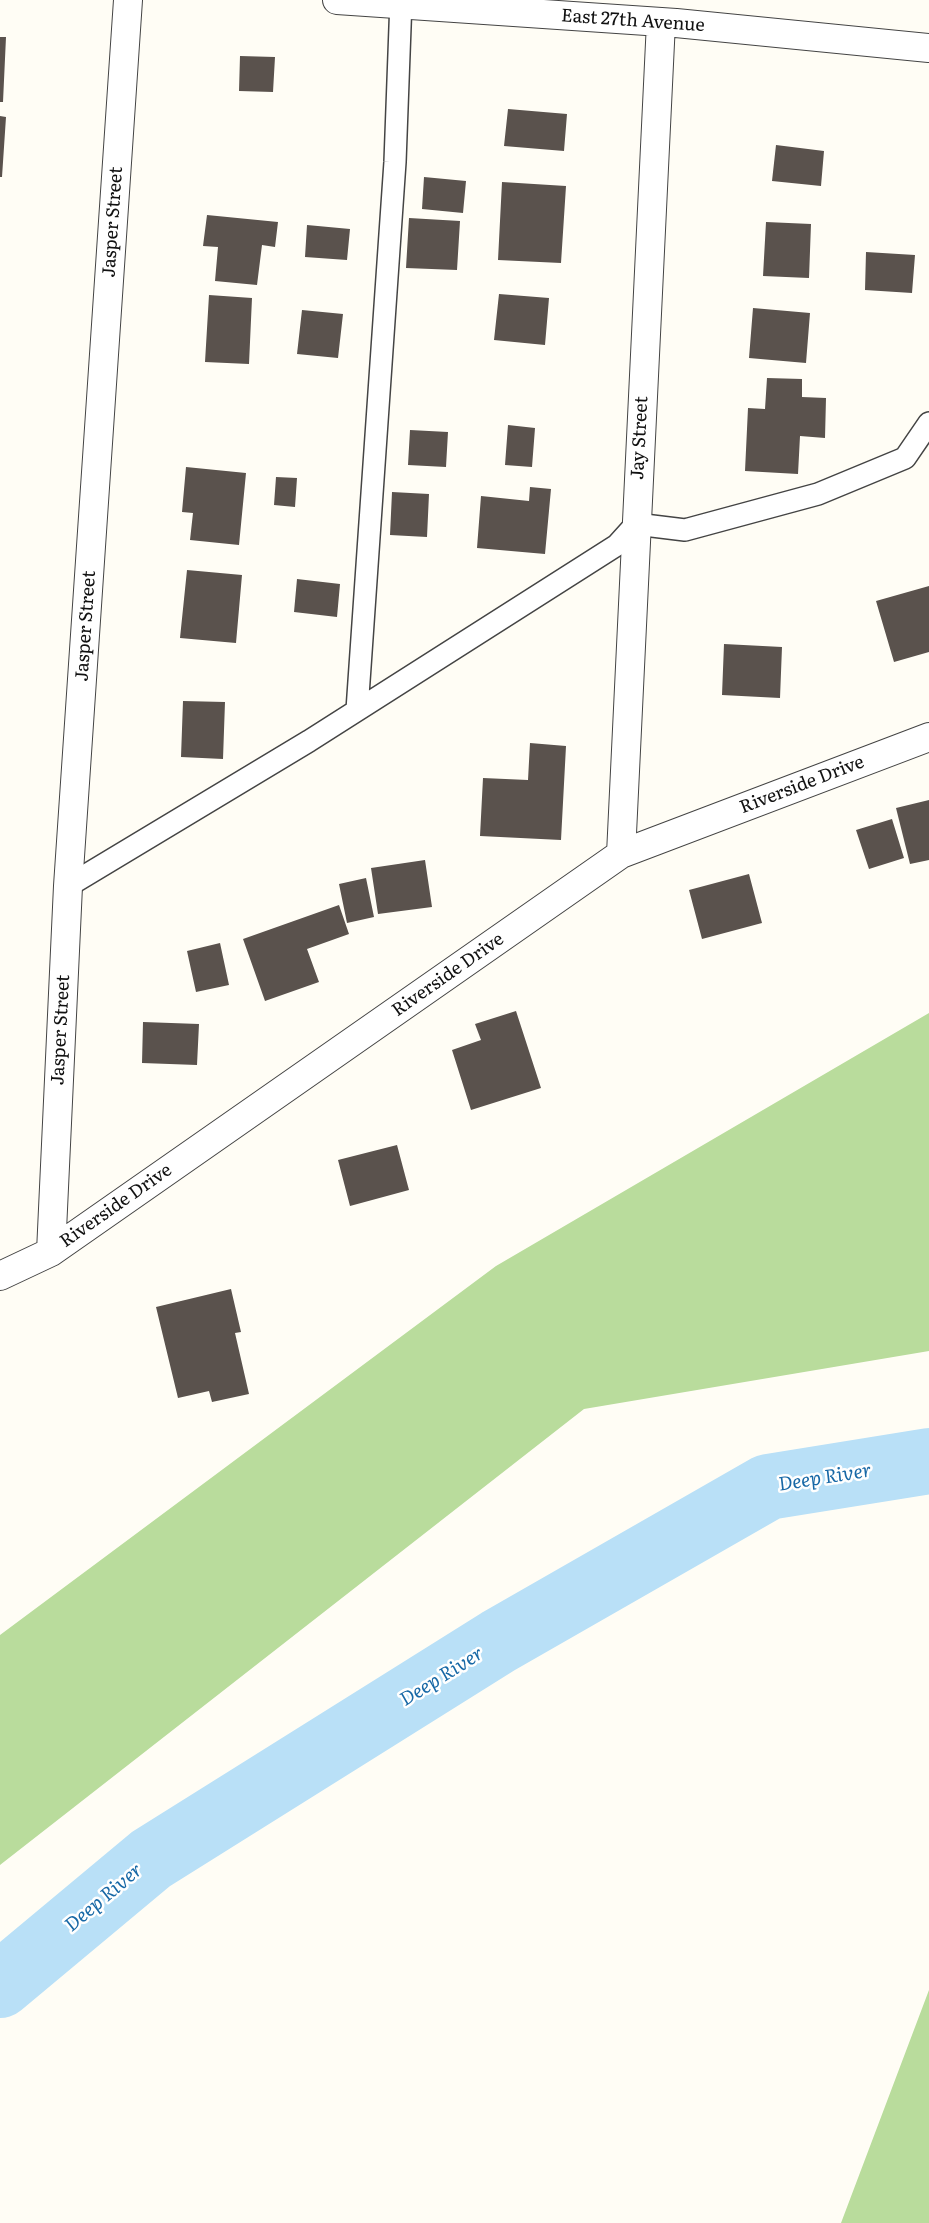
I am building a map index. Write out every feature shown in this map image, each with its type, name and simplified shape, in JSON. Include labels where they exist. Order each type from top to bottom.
[{"type":"street","name":"Jasper Street","points":[[51,1252],[68,886],[128,0]]},
{"type":"street","name":"East 27th Avenue","points":[[337,0],[671,15],[929,48]]},
{"type":"street","name":"Jay Street","points":[[621,854],[636,524],[671,15]]},
{"type":"street","name":"Riverside Drive","points":[[0,1276],[51,1252],[621,854],[929,737]]},
{"type":"lane","points":[[357,710],[395,162],[401,3]]},
{"type":"lane","points":[[68,886],[357,710],[617,545],[636,524],[686,530],[818,494],[905,458],[929,423]]},
{"type":"green space","points":[[929,1013],[929,1351],[584,1409],[0,1865],[0,1635],[496,1266]]},
{"type":"green space","points":[[929,1990],[929,2223],[841,2223]]},
{"type":"building","points":[[0,37],[6,37],[3,102],[0,102]]},
{"type":"building","points":[[240,56],[275,57],[273,92],[239,91]]},
{"type":"building","points":[[508,109],[567,114],[564,151],[504,146]]},
{"type":"building","points":[[0,116],[6,117],[2,177],[0,177]]},
{"type":"building","points":[[776,145],[824,151],[821,186],[772,181]]},
{"type":"building","points":[[424,177],[466,181],[463,213],[422,209]]},
{"type":"building","points":[[502,182],[566,186],[561,263],[498,260]]},
{"type":"building","points":[[207,215],[278,222],[275,247],[262,245],[257,285],[215,281],[218,247],[203,246]]},
{"type":"building","points":[[409,218],[460,221],[457,270],[406,268]]},
{"type":"building","points":[[766,222],[811,224],[809,278],[763,276]]},
{"type":"building","points":[[307,225],[350,229],[347,260],[305,257]]},
{"type":"building","points":[[866,252],[915,255],[912,293],[865,290]]},
{"type":"building","points":[[499,294],[549,298],[545,345],[494,340]]},
{"type":"building","points":[[209,295],[252,298],[249,364],[205,362]]},
{"type":"building","points":[[753,308],[810,313],[806,363],[749,358]]},
{"type":"building","points":[[302,310],[343,314],[338,358],[297,354]]},
{"type":"building","points":[[767,378],[802,379],[802,397],[826,398],[825,438],[800,436],[798,474],[745,471],[748,408],[765,409]]},
{"type":"building","points":[[508,425],[535,428],[532,467],[505,465]]},
{"type":"building","points":[[410,430],[448,432],[446,467],[408,465]]},
{"type":"building","points":[[186,467],[246,473],[239,545],[190,540],[193,513],[182,512]]},
{"type":"building","points":[[276,477],[297,478],[295,507],[274,505]]},
{"type":"building","points":[[530,487],[551,489],[545,554],[477,548],[481,496],[529,501]]},
{"type":"building","points":[[392,492],[429,494],[427,537],[390,535]]},
{"type":"building","points":[[187,570],[242,575],[236,643],[180,638]]},
{"type":"building","points":[[297,579],[340,584],[337,617],[294,612]]},
{"type":"building","points":[[929,586],[929,652],[894,662],[876,601]]},
{"type":"building","points":[[724,644],[782,647],[780,698],[722,695]]},
{"type":"building","points":[[183,701],[225,702],[223,759],[181,757]]},
{"type":"building","points":[[530,743],[566,746],[561,840],[480,836],[483,778],[528,780]]},
{"type":"building","points":[[929,800],[929,860],[910,864],[896,808]]},
{"type":"building","points":[[892,819],[904,858],[869,869],[856,830]]},
{"type":"building","points":[[425,860],[432,907],[378,914],[371,868]]},
{"type":"building","points":[[749,874],[762,923],[702,939],[689,890]]},
{"type":"building","points":[[366,878],[374,917],[347,923],[339,884]]},
{"type":"building","points":[[339,905],[349,934],[307,949],[319,982],[265,1001],[243,939]]},
{"type":"building","points":[[220,943],[229,985],[196,992],[187,951]]},
{"type":"building","points":[[516,1011],[541,1088],[471,1110],[452,1050],[481,1040],[475,1024]]},
{"type":"building","points":[[143,1022],[199,1024],[197,1065],[142,1063]]},
{"type":"building","points":[[397,1145],[409,1190],[350,1206],[338,1160]]},
{"type":"building","points":[[231,1289],[241,1332],[235,1333],[249,1394],[212,1402],[209,1391],[178,1398],[156,1307]]},
{"type":"waterway","name":"Deep River","points":[[0,1985],[151,1859],[499,1641],[768,1487],[929,1461]]}]
